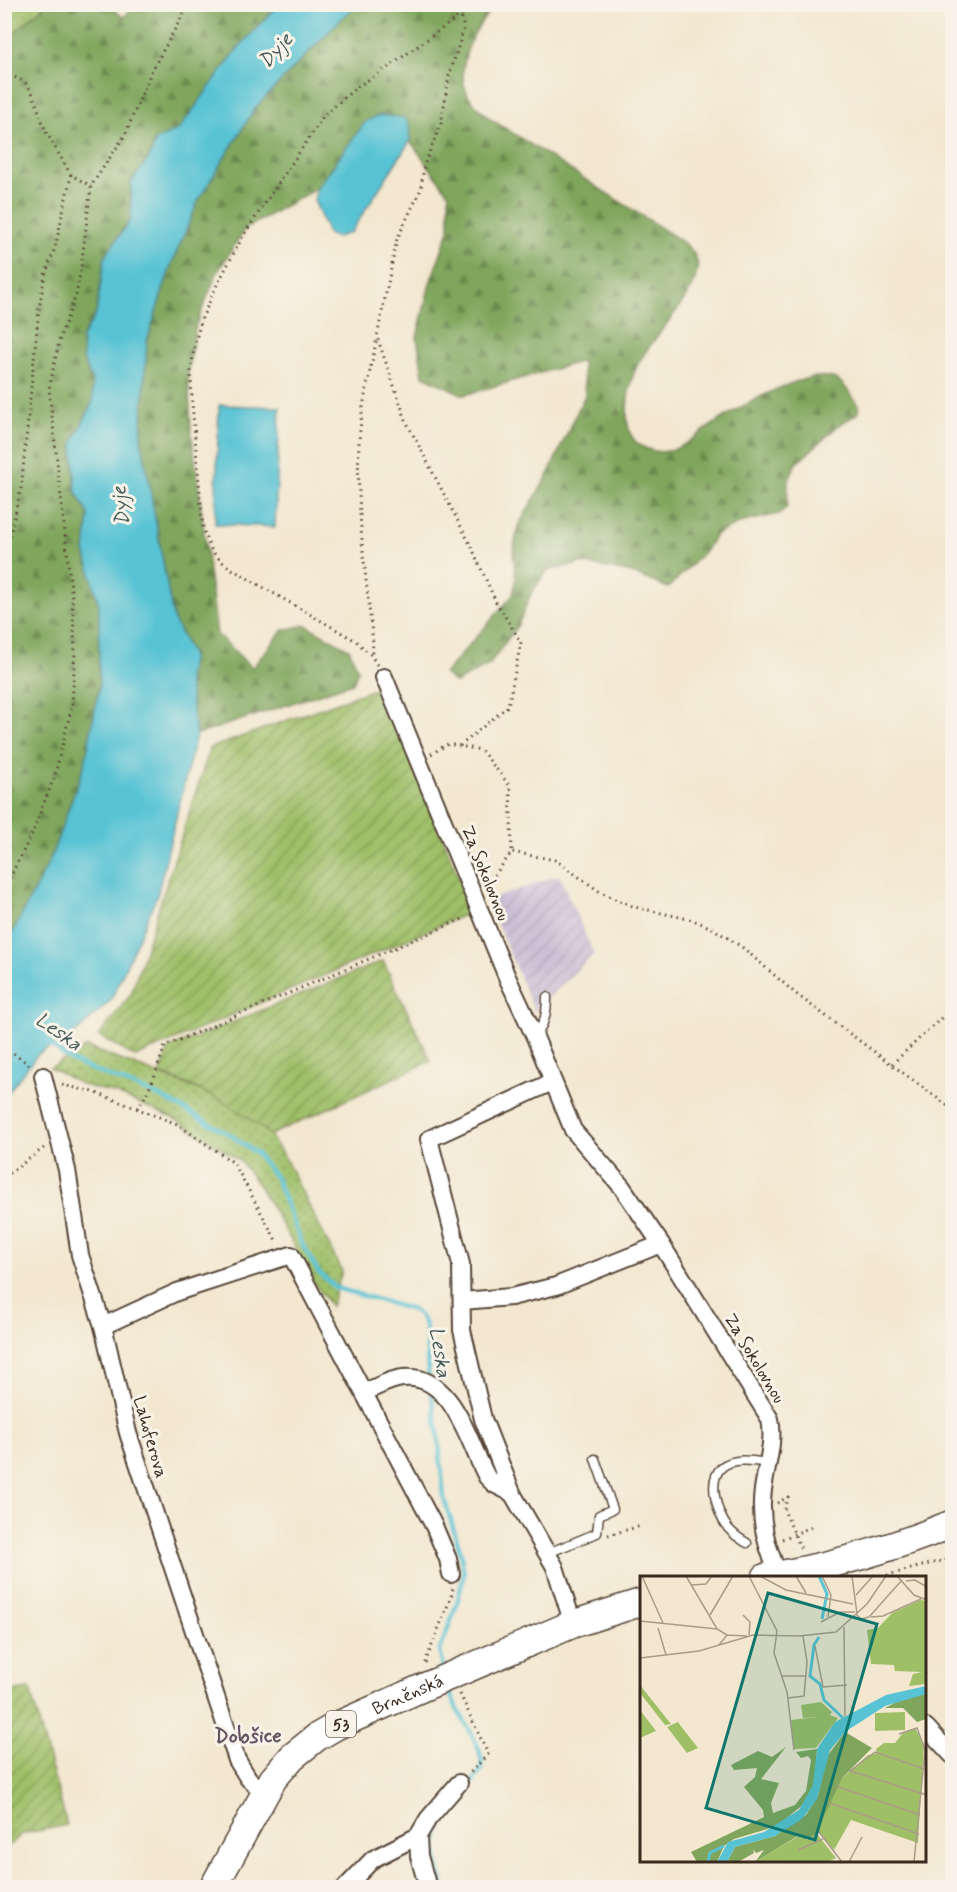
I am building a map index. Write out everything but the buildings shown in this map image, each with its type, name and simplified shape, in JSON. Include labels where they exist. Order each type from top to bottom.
[{"type":"main road","points":[[775,1576],[853,1557],[917,1538],[952,1524]]},
{"type":"main road","name":"Brněnská","points":[[213,1887],[264,1793],[285,1765],[317,1737],[336,1726],[444,1678],[573,1624],[640,1603]]},
{"type":"street","name":"Za Sokolovnou","points":[[384,677],[507,977],[535,1036],[573,1130],[622,1187],[661,1244],[768,1415],[772,1436],[761,1507],[775,1576]]},
{"type":"street","name":"Lahoferova","points":[[44,1081],[67,1170],[80,1255],[103,1326],[128,1433],[237,1760],[248,1778],[264,1793]]},
{"type":"street","points":[[552,1082],[429,1139],[461,1264],[463,1340],[481,1412],[512,1493],[548,1553],[558,1575],[573,1624]]},
{"type":"street","points":[[462,1301],[512,1297],[556,1286],[661,1244]]},
{"type":"street","points":[[103,1326],[177,1292],[291,1255],[434,1526],[448,1559],[451,1574]]},
{"type":"street","points":[[364,1392],[400,1378],[411,1378],[427,1383],[443,1393],[453,1405],[487,1477],[494,1484],[512,1493]]},
{"type":"street","points":[[927,1727],[952,1755]]},
{"type":"street","points":[[345,1887],[373,1859],[418,1836],[428,1820],[465,1777]]},
{"type":"street","points":[[418,1836],[419,1856],[428,1887]]},
{"type":"lane","points":[[535,1036],[544,1025],[547,997]]},
{"type":"lane","points":[[548,1553],[597,1533],[599,1515],[613,1509],[595,1459]]},
{"type":"lane","points":[[747,1543],[734,1535],[725,1523],[717,1501],[715,1482],[721,1468],[727,1464],[743,1461],[768,1463]]},
{"type":"path","points":[[4,889],[31,836],[54,778],[72,706],[75,651],[72,597],[49,389],[60,338],[76,295],[91,186],[125,135],[151,72],[189,4]]},
{"type":"path","points":[[384,677],[372,654],[356,640],[230,568],[215,556],[207,543],[192,403],[195,343],[202,318],[243,236],[325,114],[357,87],[476,4]]},
{"type":"path","points":[[372,654],[374,643],[358,484],[359,440],[397,239],[422,189],[424,165],[441,124],[449,76],[464,28],[461,16]]},
{"type":"path","points":[[4,72],[25,82],[32,92],[46,132],[71,175],[91,186]]},
{"type":"path","points":[[4,560],[21,489],[39,309],[45,275],[55,248],[71,175]]},
{"type":"path","points":[[377,337],[407,423],[471,546],[496,602],[521,642],[508,706],[460,746]]},
{"type":"path","points":[[418,761],[448,744],[481,750],[510,786],[512,852],[488,884],[474,894]]},
{"type":"path","points":[[512,852],[555,860],[599,891],[617,900],[635,907],[693,920],[712,928],[742,947],[796,994],[952,1109]]},
{"type":"path","points":[[137,1108],[153,1077],[165,1046],[481,912]]},
{"type":"path","points":[[892,1064],[952,1008]]},
{"type":"path","points":[[4,1046],[44,1081],[94,1092],[177,1124],[234,1163],[284,1257]]},
{"type":"path","points":[[4,1177],[59,1138]]},
{"type":"path","points":[[761,1507],[780,1502],[788,1497],[784,1510],[804,1556]]},
{"type":"path","points":[[597,1533],[605,1536],[641,1526]]},
{"type":"path","points":[[768,1544],[796,1535],[811,1527]]},
{"type":"path","points":[[885,1576],[952,1558]]},
{"type":"path","points":[[451,1574],[453,1594],[420,1677],[444,1678],[462,1686],[460,1696],[488,1754],[465,1777]]},
{"type":"shaded area","points":[[559,875],[594,954],[534,1011],[485,895],[489,900]]},
{"type":"green space","points":[[5,5],[45,5],[5,41]]},
{"type":"green space","points":[[45,5],[109,5],[123,17],[137,5],[278,5],[239,47],[179,129],[156,140],[149,158],[131,182],[131,219],[105,256],[96,314],[82,337],[83,359],[92,382],[93,401],[73,443],[76,492],[89,515],[85,551],[99,606],[99,688],[85,763],[50,860],[9,941],[4,940],[4,62],[7,56],[5,55],[5,41]]},
{"type":"green space","points":[[357,5],[496,5],[481,23],[465,57],[464,82],[472,101],[492,120],[677,238],[694,254],[697,273],[692,286],[644,355],[632,378],[627,419],[630,432],[637,443],[647,449],[657,451],[664,452],[674,449],[686,444],[725,417],[757,399],[794,382],[811,378],[827,377],[839,381],[859,405],[858,413],[839,425],[795,465],[788,483],[787,507],[779,514],[743,522],[716,534],[704,552],[668,588],[632,573],[581,563],[547,571],[532,592],[518,625],[489,665],[455,683],[444,674],[513,595],[516,577],[513,554],[518,526],[545,481],[585,395],[582,361],[464,395],[423,376],[417,337],[430,283],[449,230],[449,194],[410,141],[409,124],[365,122],[317,188],[245,229],[217,273],[196,325],[188,373],[191,427],[217,634],[252,668],[283,630],[306,625],[349,649],[358,670],[353,683],[196,735],[188,677],[192,656],[173,618],[141,438],[147,341],[170,268],[199,199],[255,108]]},
{"type":"green space","points":[[380,687],[473,911],[135,1057],[99,1036],[131,994],[210,748]]},
{"type":"green space","points":[[383,961],[431,1061],[270,1135],[245,1115],[218,1099],[160,1074],[169,1048]]},
{"type":"green space","points":[[86,1047],[213,1095],[247,1115],[270,1135],[285,1158],[342,1271],[331,1306],[309,1276],[260,1187],[239,1160],[177,1120],[117,1094],[83,1085],[50,1068]]},
{"type":"green space","points":[[30,1689],[67,1825],[22,1834],[5,1849],[5,1692]]},
{"type":"water","name":"Dyje","points":[[278,5],[357,5],[255,108],[199,199],[170,268],[147,341],[141,438],[173,618],[192,656],[188,678],[196,735],[157,896],[111,1000],[78,1031],[38,1054],[5,1096],[5,947],[50,860],[85,763],[99,688],[99,606],[85,551],[89,515],[76,492],[73,443],[93,401],[92,382],[83,359],[82,337],[96,314],[105,256],[131,219],[131,182],[149,158],[156,140],[179,129],[239,47]]},
{"type":"water","points":[[379,115],[405,118],[409,124],[410,141],[351,232],[333,237],[328,234],[314,200],[317,188],[365,122]]},
{"type":"water","points":[[219,405],[280,407],[275,527],[215,524]]},
{"type":"waterway","name":"Leska","points":[[49,1044],[73,1062],[163,1098],[229,1134],[257,1154],[276,1178],[301,1242],[318,1272],[336,1288],[413,1310],[422,1319],[426,1331],[429,1380]]},
{"type":"waterway","name":"Leska","points":[[431,1391],[438,1433],[444,1498],[459,1547],[464,1573],[457,1604],[440,1650],[443,1668]]},
{"type":"waterway","name":"Leska","points":[[444,1888],[439,1872],[436,1847],[441,1826],[481,1769],[479,1750],[447,1685]]},
{"type":"district","name":"Dobšice","points":[[248,1735]]}]
